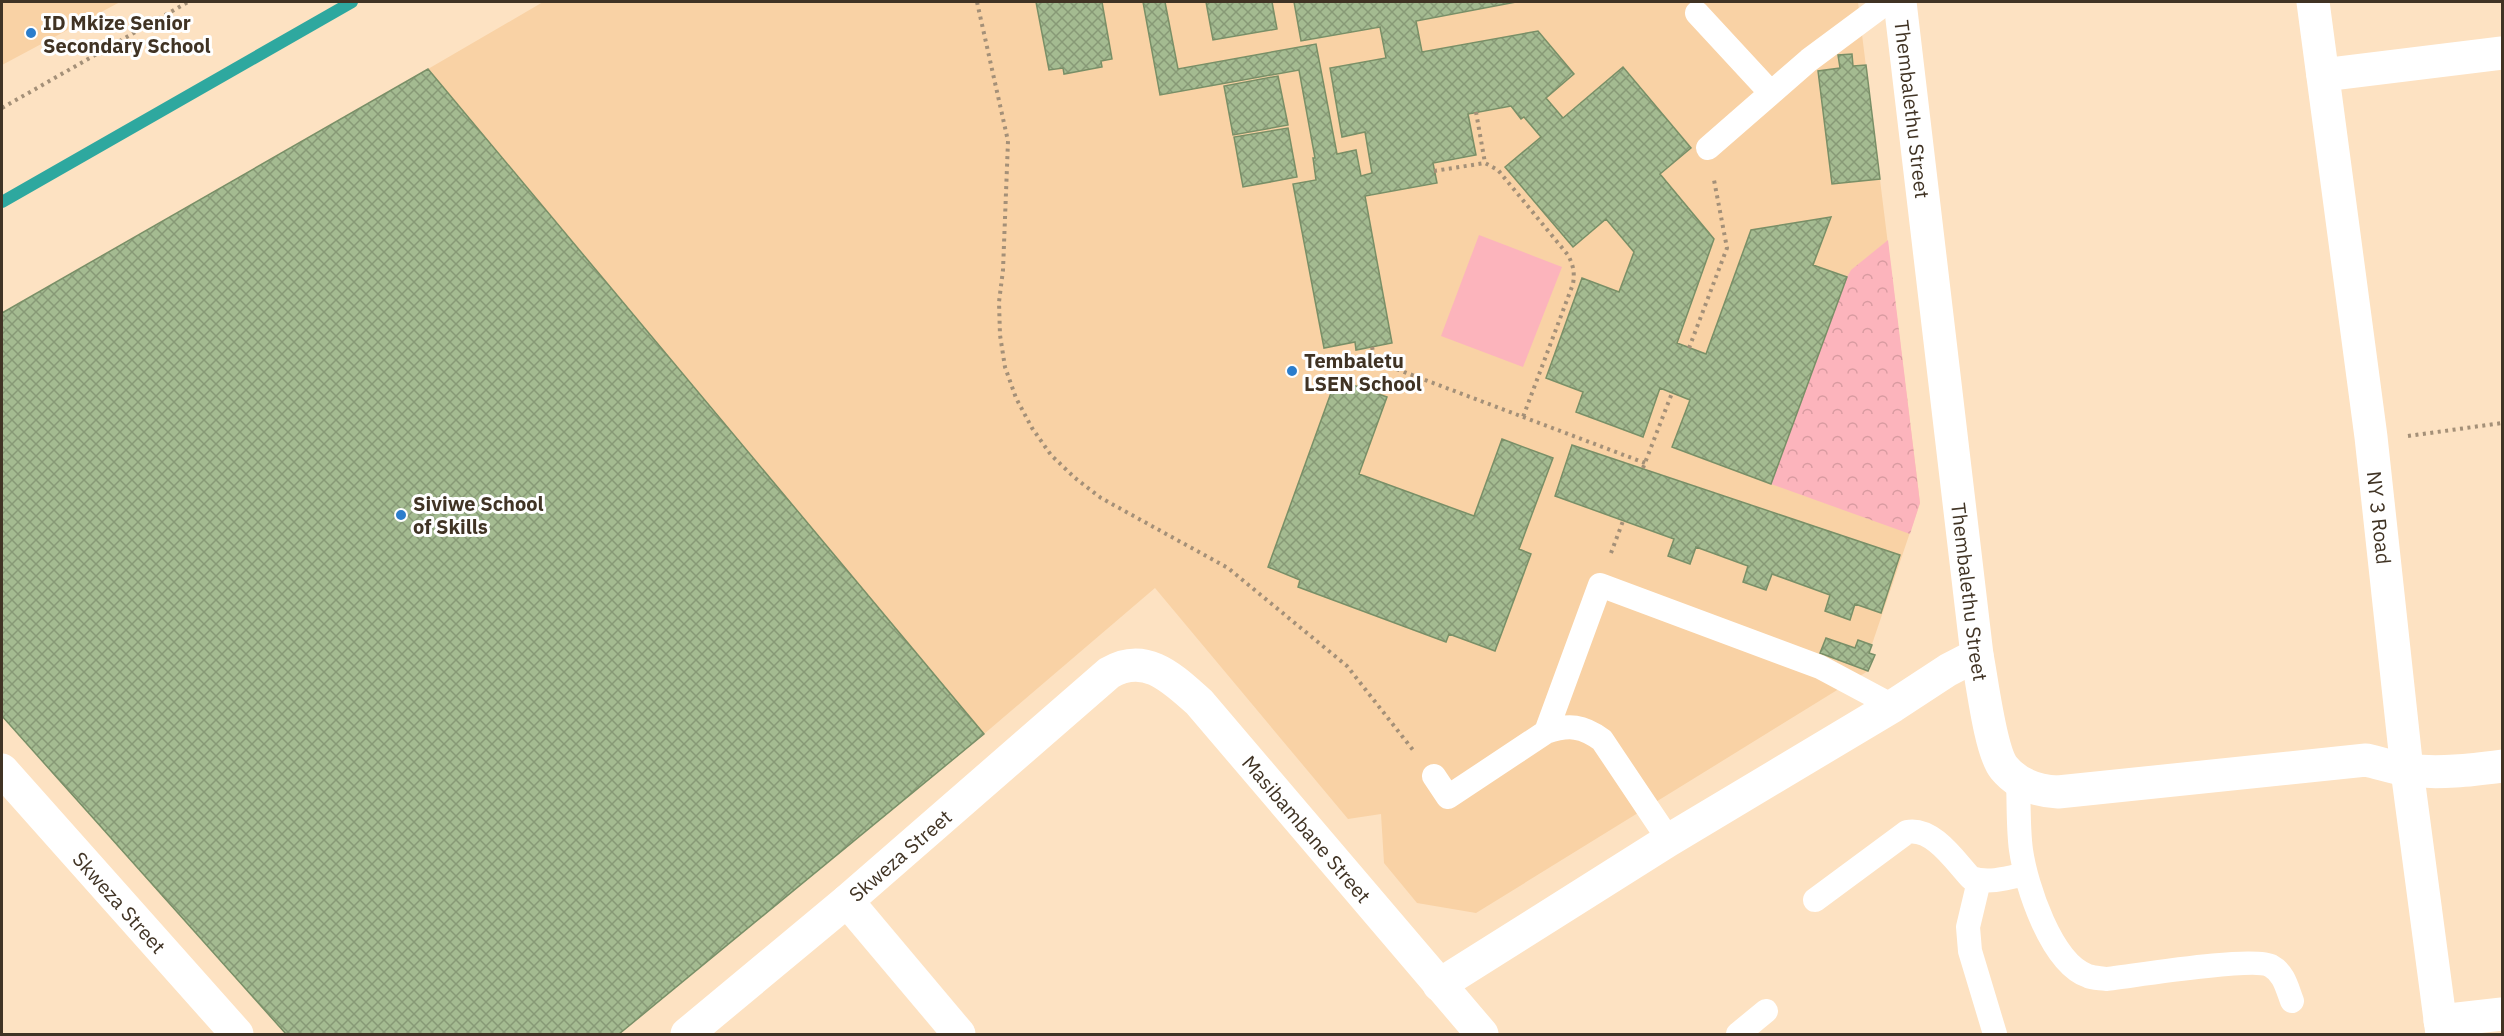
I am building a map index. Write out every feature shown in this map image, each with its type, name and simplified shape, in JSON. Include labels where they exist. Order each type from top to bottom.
[{"type":"street","name":"Thembalethu Street","points":[[1900,2],[1977,655],[1995,749],[2002,767],[2018,781],[2039,791],[2058,792],[2366,760],[2408,770],[2464,771],[2502,766]]},
{"type":"street","name":"NY 3 Road","points":[[2313,2],[2371,437],[2408,770],[2441,1028]]},
{"type":"street","points":[[2323,75],[2502,53]]},
{"type":"street","points":[[1439,985],[1669,840],[1893,706],[1948,670],[1977,655]]},
{"type":"street","name":"Masibambane Street","points":[[1109,673],[1119,667],[1131,665],[1152,668],[1170,675],[1199,702],[1482,1035]]},
{"type":"street","name":"Skweza Street","points":[[687,1035],[847,901],[1109,673]]},
{"type":"street","name":"Skweza Street","points":[[2,770],[237,1035]]},
{"type":"street","points":[[847,901],[959,1035]]},
{"type":"street","points":[[2441,1028],[2502,1014]]},
{"type":"lane","points":[[1708,148],[1818,53],[1887,2]]},
{"type":"lane","points":[[1697,13],[1771,93]]},
{"type":"lane","points":[[1546,732],[1600,585],[1820,667],[1893,706]]},
{"type":"lane","points":[[1434,776],[1448,797],[1546,732],[1561,727],[1576,726],[1590,731],[1602,740],[1669,840]]},
{"type":"lane","points":[[2018,781],[2021,847],[2025,874],[2042,920],[2062,956],[2076,969],[2088,977],[2106,979],[2258,962],[2270,964],[2285,980],[2292,1001]]},
{"type":"lane","points":[[1815,900],[1908,832],[1917,830],[1930,836],[1971,878],[1979,881],[2025,874]]},
{"type":"lane","points":[[1979,881],[1968,927],[1970,951],[1995,1035]]},
{"type":"lane","points":[[1738,1035],[1766,1011]]},
{"type":"path","points":[[2,108],[188,2]]},
{"type":"path","points":[[977,2],[1008,141],[1003,270],[999,302],[1000,335],[1016,398],[1032,428],[1051,454],[1075,478],[1101,498],[1228,568],[1347,666],[1434,776]]},
{"type":"path","points":[[1476,112],[1485,163]]},
{"type":"path","points":[[1689,348],[1727,248],[1708,148]]},
{"type":"path","points":[[1434,171],[1485,163],[1498,170],[1568,255],[1574,268],[1573,284],[1523,417]]},
{"type":"path","points":[[1372,347],[1375,361],[1644,466],[1672,393]]},
{"type":"path","points":[[2403,436],[2502,423]]},
{"type":"shaded area","name":"ID Mkize Senior Secondary School","points":[[2,2],[120,2],[2,65]]},
{"type":"shaded area","name":"Tembaletu LSEN School","points":[[543,2],[1858,2],[1920,503],[1869,653],[1875,655],[1868,671],[1476,913],[1417,903],[1384,863],[1381,814],[1348,819],[1155,588],[984,734],[428,69]]},
{"type":"green space","points":[[1479,235],[1562,267],[1523,367],[1441,336]]},
{"type":"green space","points":[[1888,240],[1920,503],[1910,534],[1771,484],[1847,277],[1851,270]]},
{"type":"building","points":[[1036,2],[1102,2],[1112,59],[1101,61],[1102,67],[1064,74],[1063,68],[1049,70]]},
{"type":"building","points":[[1143,2],[1165,2],[1178,69],[1316,44],[1337,154],[1356,150],[1361,176],[1372,173],[1365,132],[1342,137],[1330,68],[1386,58],[1380,27],[1301,41],[1294,2],[1516,2],[1416,21],[1422,52],[1538,31],[1574,74],[1546,98],[1563,118],[1623,67],[1691,148],[1660,174],[1714,239],[1677,343],[1706,354],[1751,230],[1831,217],[1813,265],[1847,277],[1771,484],[1672,447],[1690,400],[1660,388],[1643,437],[1576,412],[1583,392],[1546,378],[1582,278],[1619,292],[1634,252],[1606,219],[1573,247],[1505,167],[1541,137],[1524,117],[1521,119],[1511,106],[1468,114],[1476,155],[1433,163],[1437,183],[1365,196],[1392,343],[1356,350],[1355,342],[1324,348],[1293,184],[1316,180],[1313,158],[1315,158],[1299,70],[1160,95]]},
{"type":"building","points":[[1206,2],[1272,2],[1277,29],[1213,40]]},
{"type":"building","points":[[1852,54],[1853,66],[1866,65],[1880,179],[1832,184],[1818,71],[1840,68],[1838,55]]},
{"type":"building","name":"Siviwe School of Skills","points":[[428,69],[984,734],[619,1034],[286,1034],[2,716],[2,313]]},
{"type":"building","points":[[1278,76],[1288,125],[1233,135],[1224,86]]},
{"type":"building","points":[[1288,128],[1297,177],[1243,187],[1234,137]]},
{"type":"building","points":[[1336,379],[1387,397],[1359,474],[1474,516],[1502,439],[1553,458],[1519,549],[1531,554],[1495,651],[1449,634],[1446,642],[1298,587],[1300,580],[1268,567]]},
{"type":"building","points":[[1572,445],[1900,555],[1881,613],[1855,604],[1850,620],[1825,611],[1830,595],[1772,574],[1766,590],[1743,582],[1748,566],[1696,547],[1690,564],[1668,556],[1674,539],[1555,496]]},
{"type":"building","points":[[1826,638],[1855,648],[1858,640],[1872,645],[1869,653],[1875,655],[1868,671],[1820,653]]},
{"type":"waterway","points":[[2,202],[352,2]]},
{"type":"place","name":"ID Mkize Senior Secondary School","points":[[31,33]]},
{"type":"place","name":"Tembaletu LSEN School","points":[[1292,371]]},
{"type":"place","name":"Siviwe School of Skills","points":[[401,515]]}]
